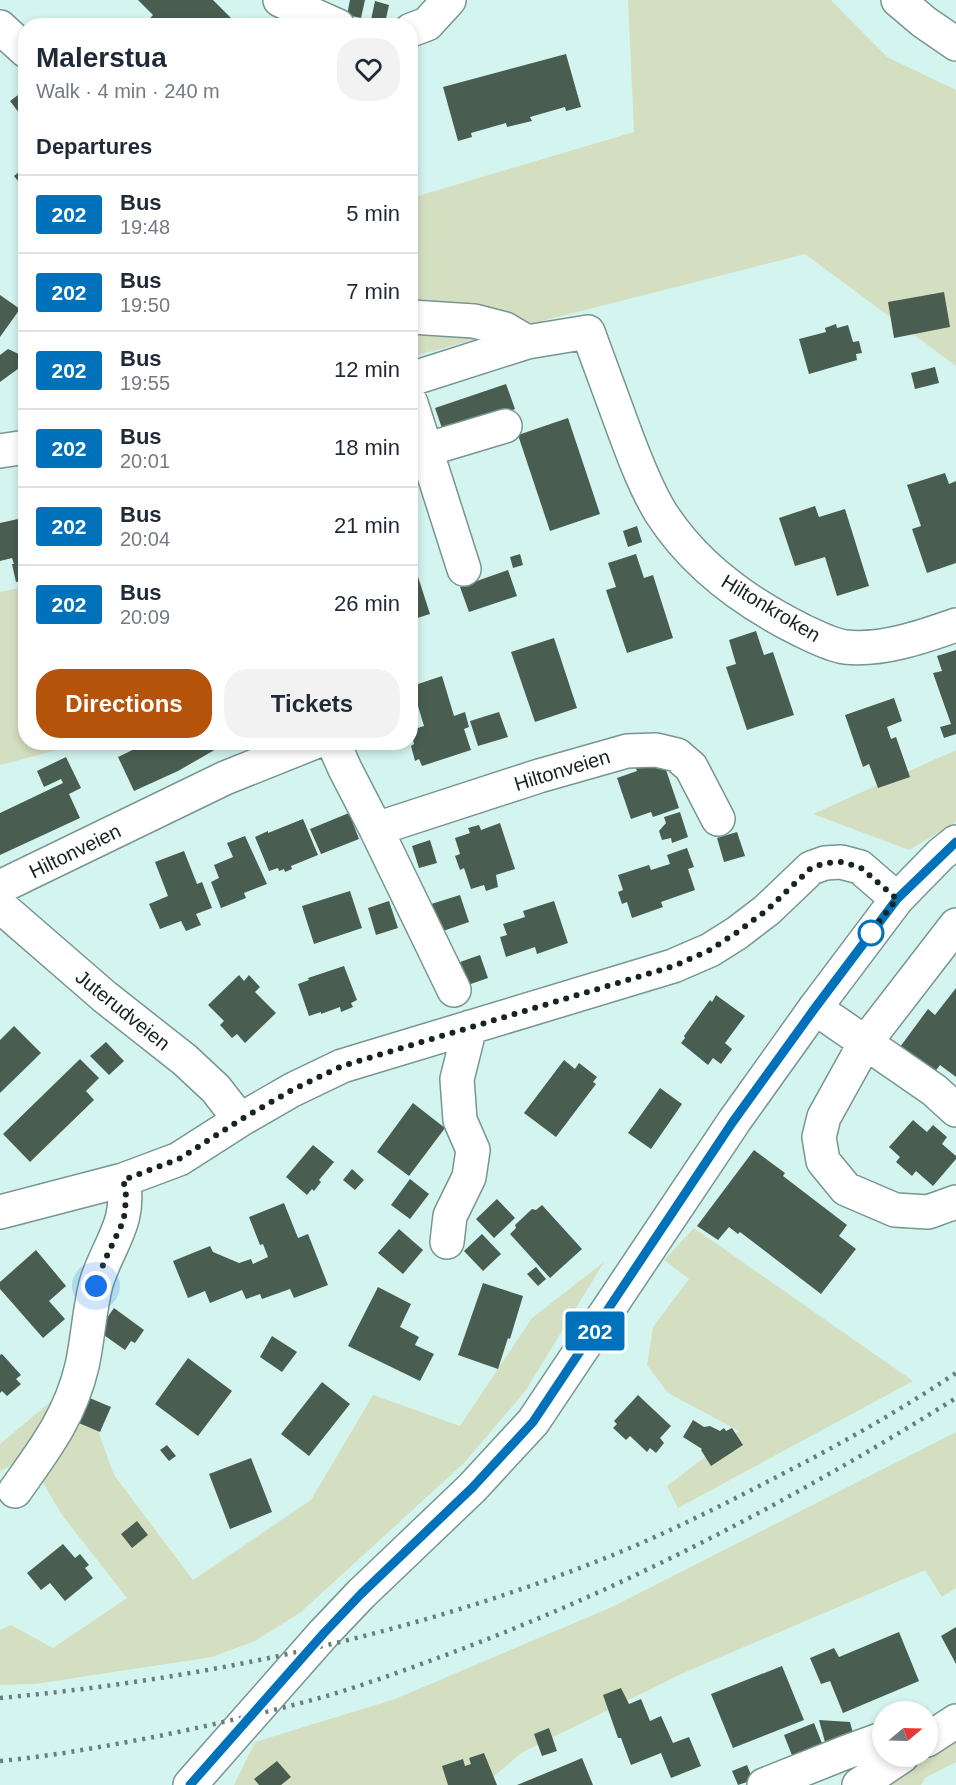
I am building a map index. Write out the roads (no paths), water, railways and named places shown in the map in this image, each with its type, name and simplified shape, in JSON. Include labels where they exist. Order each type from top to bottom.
[{"type":"street","points":[[280,0],[320,18]]},
{"type":"street","points":[[418,27],[427,24],[450,0]]},
{"type":"street","points":[[898,0],[924,22],[956,44]]},
{"type":"street","points":[[0,27],[18,44]]},
{"type":"street","points":[[418,317],[474,321],[505,329],[527,342]]},
{"type":"street","name":"Hiltonkroken","points":[[527,342],[588,332],[636,462],[661,513],[703,563],[732,589],[792,625],[822,640],[844,647],[874,647],[931,634],[956,625]]},
{"type":"street","points":[[418,376],[527,342]]},
{"type":"street","points":[[418,426],[464,568]]},
{"type":"street","points":[[425,450],[505,426]]},
{"type":"street","points":[[0,450],[18,448]]},
{"type":"street","name":"Hiltonveien","points":[[0,888],[225,778],[295,750]]},
{"type":"street","points":[[337,750],[454,990]]},
{"type":"street","name":"Hiltonveien","points":[[376,829],[627,750],[656,750],[677,755],[691,767],[718,819]]},
{"type":"street","points":[[190,1785],[324,1633],[361,1594],[472,1488],[533,1422],[732,1123],[815,1008],[897,899],[956,842]]},
{"type":"street","points":[[0,1212],[123,1180],[179,1159],[292,1090],[342,1066],[674,966],[710,950],[736,933],[767,910],[811,868],[825,863],[841,862],[860,867],[897,899]]},
{"type":"street","name":"Juterudveien","points":[[0,906],[105,997],[185,1060],[216,1089],[240,1120]]},
{"type":"street","points":[[955,1206],[928,1212],[896,1210],[846,1189],[823,1161],[819,1137],[824,1117],[865,1043],[956,925]]},
{"type":"street","points":[[815,1008],[934,1090],[956,1110]]},
{"type":"street","points":[[447,1242],[450,1216],[469,1176],[473,1150],[460,1120],[457,1079],[470,1027]]},
{"type":"street","points":[[15,1491],[60,1425],[68,1409],[81,1367],[96,1286],[125,1213],[126,1191],[123,1180]]},
{"type":"street","points":[[938,1719],[956,1713]]},
{"type":"street","points":[[938,1733],[956,1721]]},
{"type":"street","points":[[765,1785],[872,1742]]},
{"type":"street","points":[[859,1785],[886,1767]]},
{"type":"railway","points":[[0,1698],[154,1679],[306,1650],[456,1610],[530,1586],[603,1559],[673,1529],[810,1460],[956,1373]]},
{"type":"railway","points":[[0,1761],[60,1754],[266,1712],[347,1690],[467,1647],[594,1594],[718,1534],[838,1469],[956,1398]]}]
